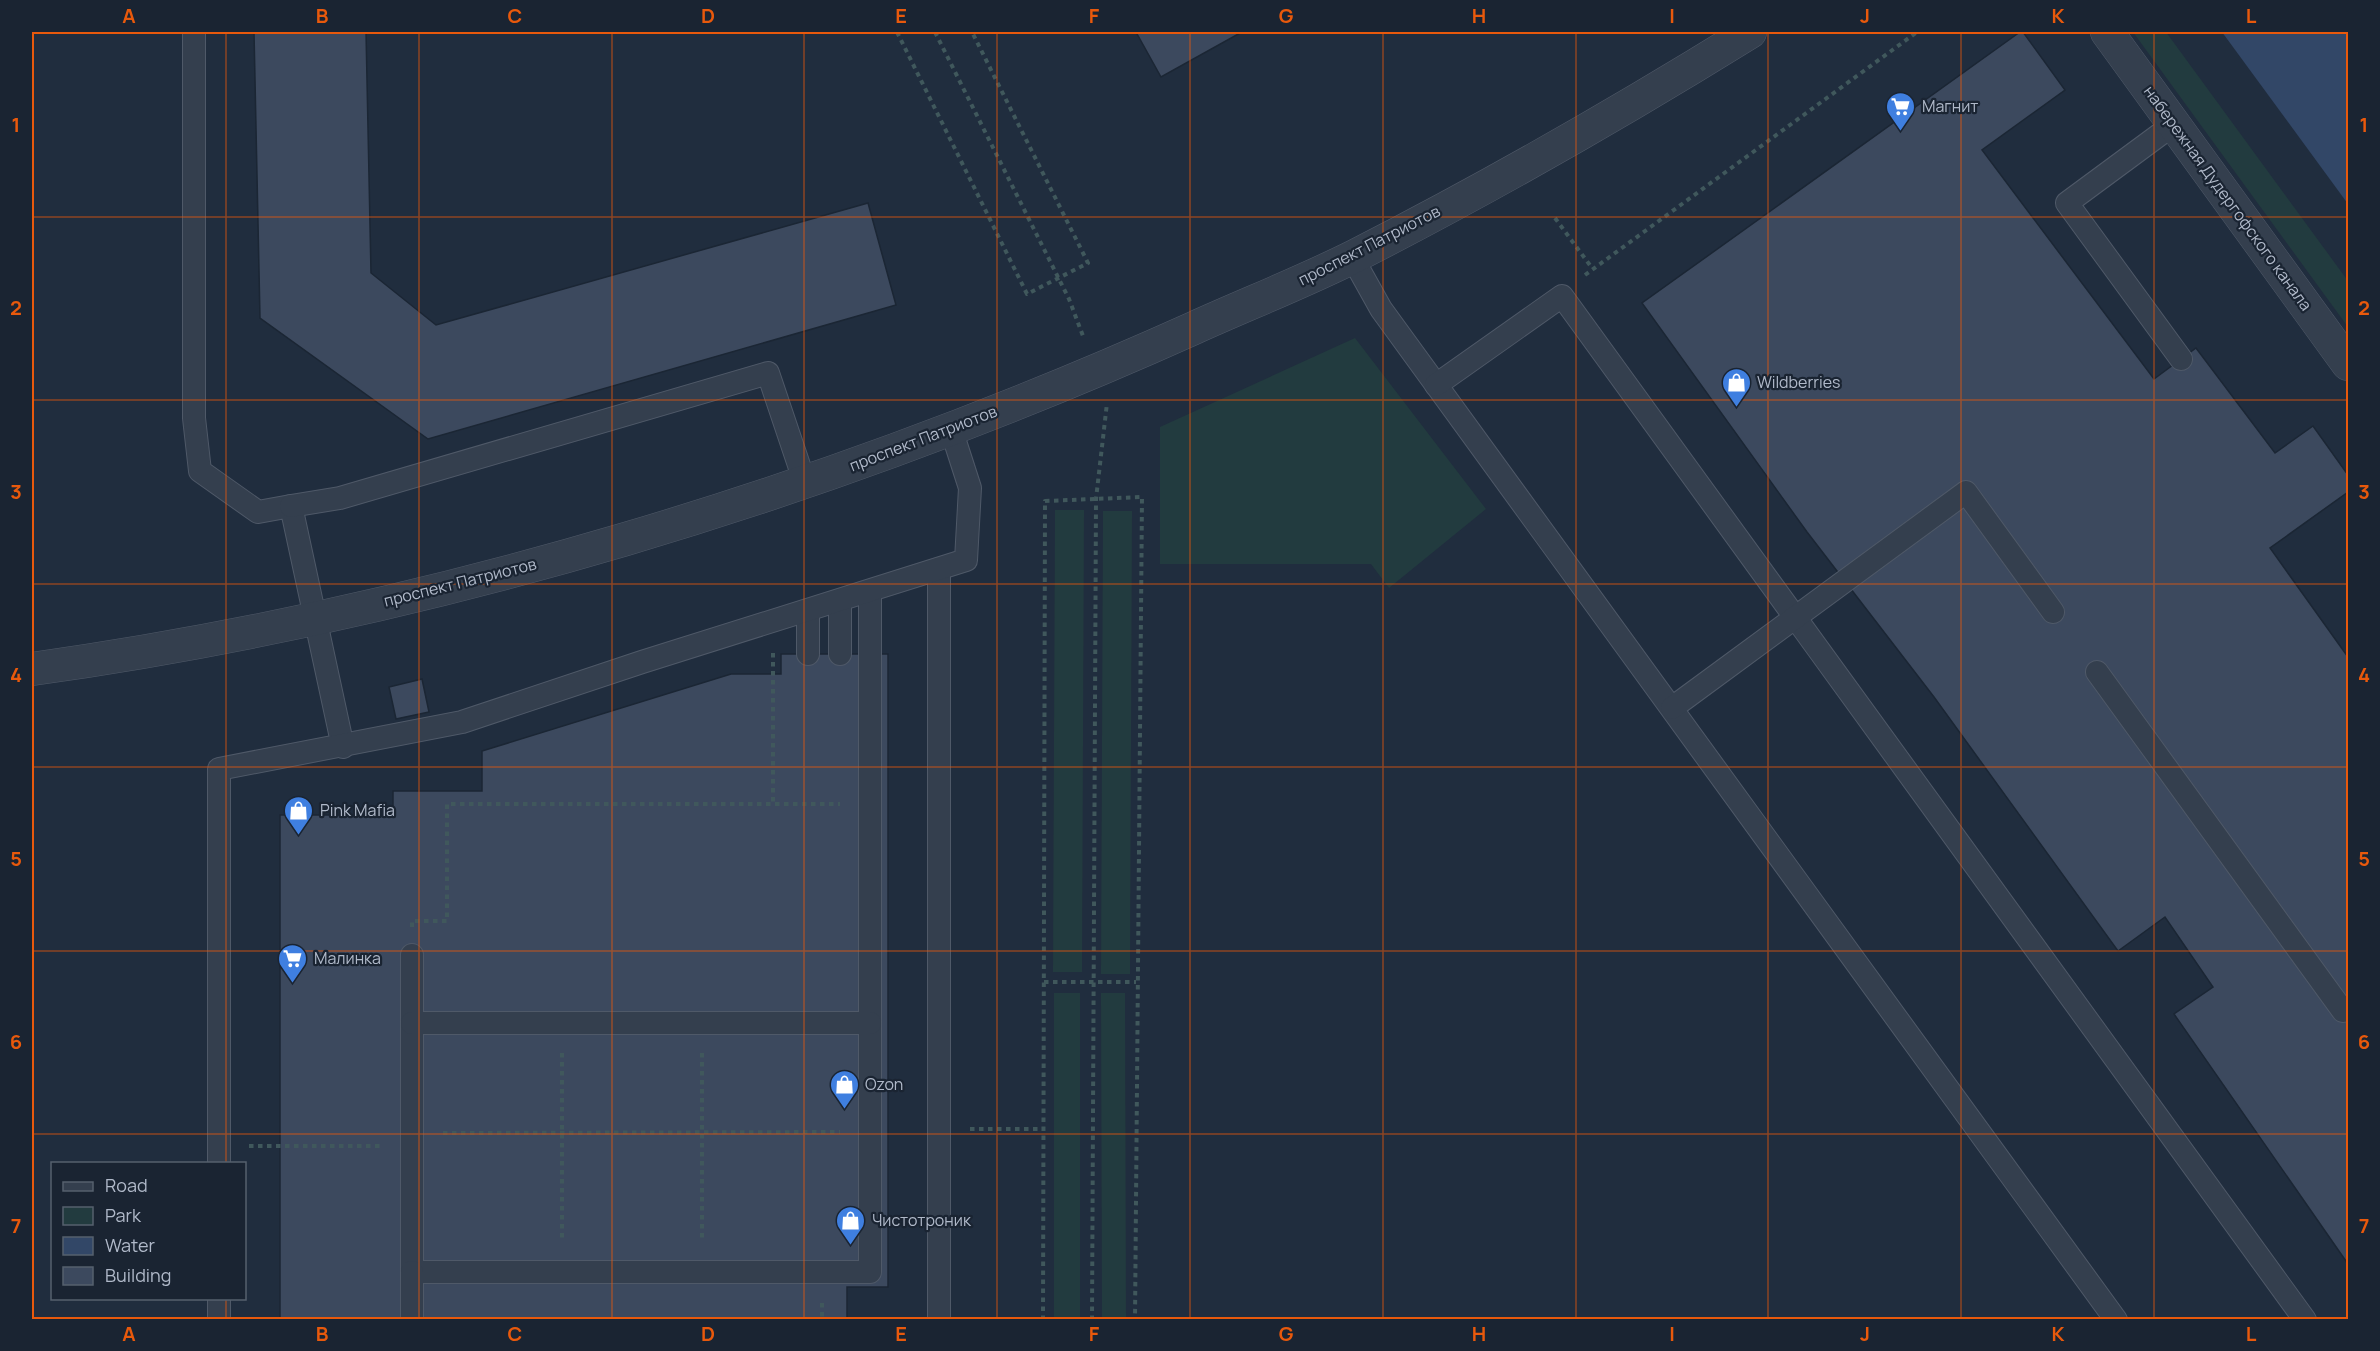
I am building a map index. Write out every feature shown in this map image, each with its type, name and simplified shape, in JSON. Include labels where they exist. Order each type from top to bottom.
[{"type":"street","name":"проспект Патриотов","points":[[32,669],[314,618],[581,551],[805,483],[951,429],[1098,371],[1352,257],[1624,110],[1750,32]]},
{"type":"street","name":"набережная Дудергофского канала","points":[[2107,32],[2349,364]]},
{"type":"lane","points":[[194,32],[194,418],[200,471],[258,512],[340,498],[768,373],[805,483]]},
{"type":"lane","points":[[2174,124],[2067,203],[2181,359]]},
{"type":"lane","points":[[1352,257],[1382,309],[1436,385],[2116,1320]]},
{"type":"lane","points":[[1436,385],[1562,296],[2305,1320]]},
{"type":"lane","points":[[219,1162],[219,769],[343,747],[462,722],[642,662],[966,560],[970,488],[951,429]]},
{"type":"lane","points":[[1672,708],[1966,492],[2053,612]]},
{"type":"lane","points":[[291,506],[343,747]]},
{"type":"lane","points":[[939,569],[939,1320]]},
{"type":"lane","points":[[412,1272],[870,1272],[870,591]]},
{"type":"lane","points":[[840,601],[840,654]]},
{"type":"lane","points":[[808,611],[808,654]]},
{"type":"lane","points":[[2097,672],[2343,1011]]},
{"type":"lane","points":[[412,955],[412,1320]]},
{"type":"lane","points":[[412,1023],[870,1023]]},
{"type":"lane","points":[[219,1300],[219,1320]]},
{"type":"path","points":[[897,32],[1027,294],[1088,263],[972,32]]},
{"type":"path","points":[[935,32],[1059,279],[1085,342]]},
{"type":"path","points":[[1562,296],[1592,268],[1917,32]]},
{"type":"path","points":[[1555,218],[1592,268]]},
{"type":"path","points":[[1092,1320],[1096,499],[1108,395]]},
{"type":"path","points":[[1043,1320],[1045,501],[1142,497],[1136,982],[1135,1320]]},
{"type":"path","points":[[773,674],[773,804]]},
{"type":"path","points":[[412,955],[412,921],[447,921],[447,804],[870,804]]},
{"type":"path","points":[[1044,982],[1136,982]]},
{"type":"path","points":[[562,1023],[562,1272]]},
{"type":"path","points":[[702,1023],[702,1272]]},
{"type":"path","points":[[939,1129],[1044,1129]]},
{"type":"path","points":[[280,1146],[562,1132],[870,1132]]},
{"type":"green space","points":[[2133,32],[2166,32],[2348,281],[2348,327]]},
{"type":"green space","points":[[1355,338],[1486,509],[1389,588],[1371,564],[1160,564],[1160,427]]},
{"type":"green space","points":[[1055,510],[1084,510],[1082,972],[1053,972]]},
{"type":"green space","points":[[1103,511],[1132,511],[1130,974],[1101,974]]},
{"type":"green space","points":[[1054,993],[1080,993],[1080,1319],[1054,1319]]},
{"type":"green space","points":[[1101,993],[1125,993],[1126,1319],[1102,1319]]},
{"type":"water","points":[[2222,32],[2348,32],[2348,204]]},
{"type":"building","points":[[254,32],[366,32],[371,273],[436,325],[868,203],[896,305],[428,439],[260,318]]},
{"type":"building","points":[[1136,32],[1242,32],[1161,77]]},
{"type":"building","points":[[2023,32],[2065,90],[1982,150],[2154,379],[2196,348],[2275,453],[2313,426],[2348,475],[2348,492],[2270,548],[2348,657],[2348,1264],[2174,1014],[2213,987],[2165,917],[2118,951],[1934,697],[1807,532],[1642,303]]},
{"type":"building","points":[[781,654],[888,654],[888,1287],[847,1287],[847,1320],[280,1320],[280,815],[393,815],[393,791],[482,791],[482,751],[731,674],[781,674]]},
{"type":"building","points":[[422,679],[429,712],[396,719],[389,687]]},
{"type":"place","name":"Магнит","points":[[1901,132]]},
{"type":"place","name":"Wildberries","points":[[1736,408]]},
{"type":"place","name":"Pink Mafia","points":[[299,836]]},
{"type":"place","name":"Малинка","points":[[293,984]]},
{"type":"place","name":"Ozon","points":[[844,1110]]},
{"type":"place","name":"Чистотроник","points":[[851,1246]]}]
